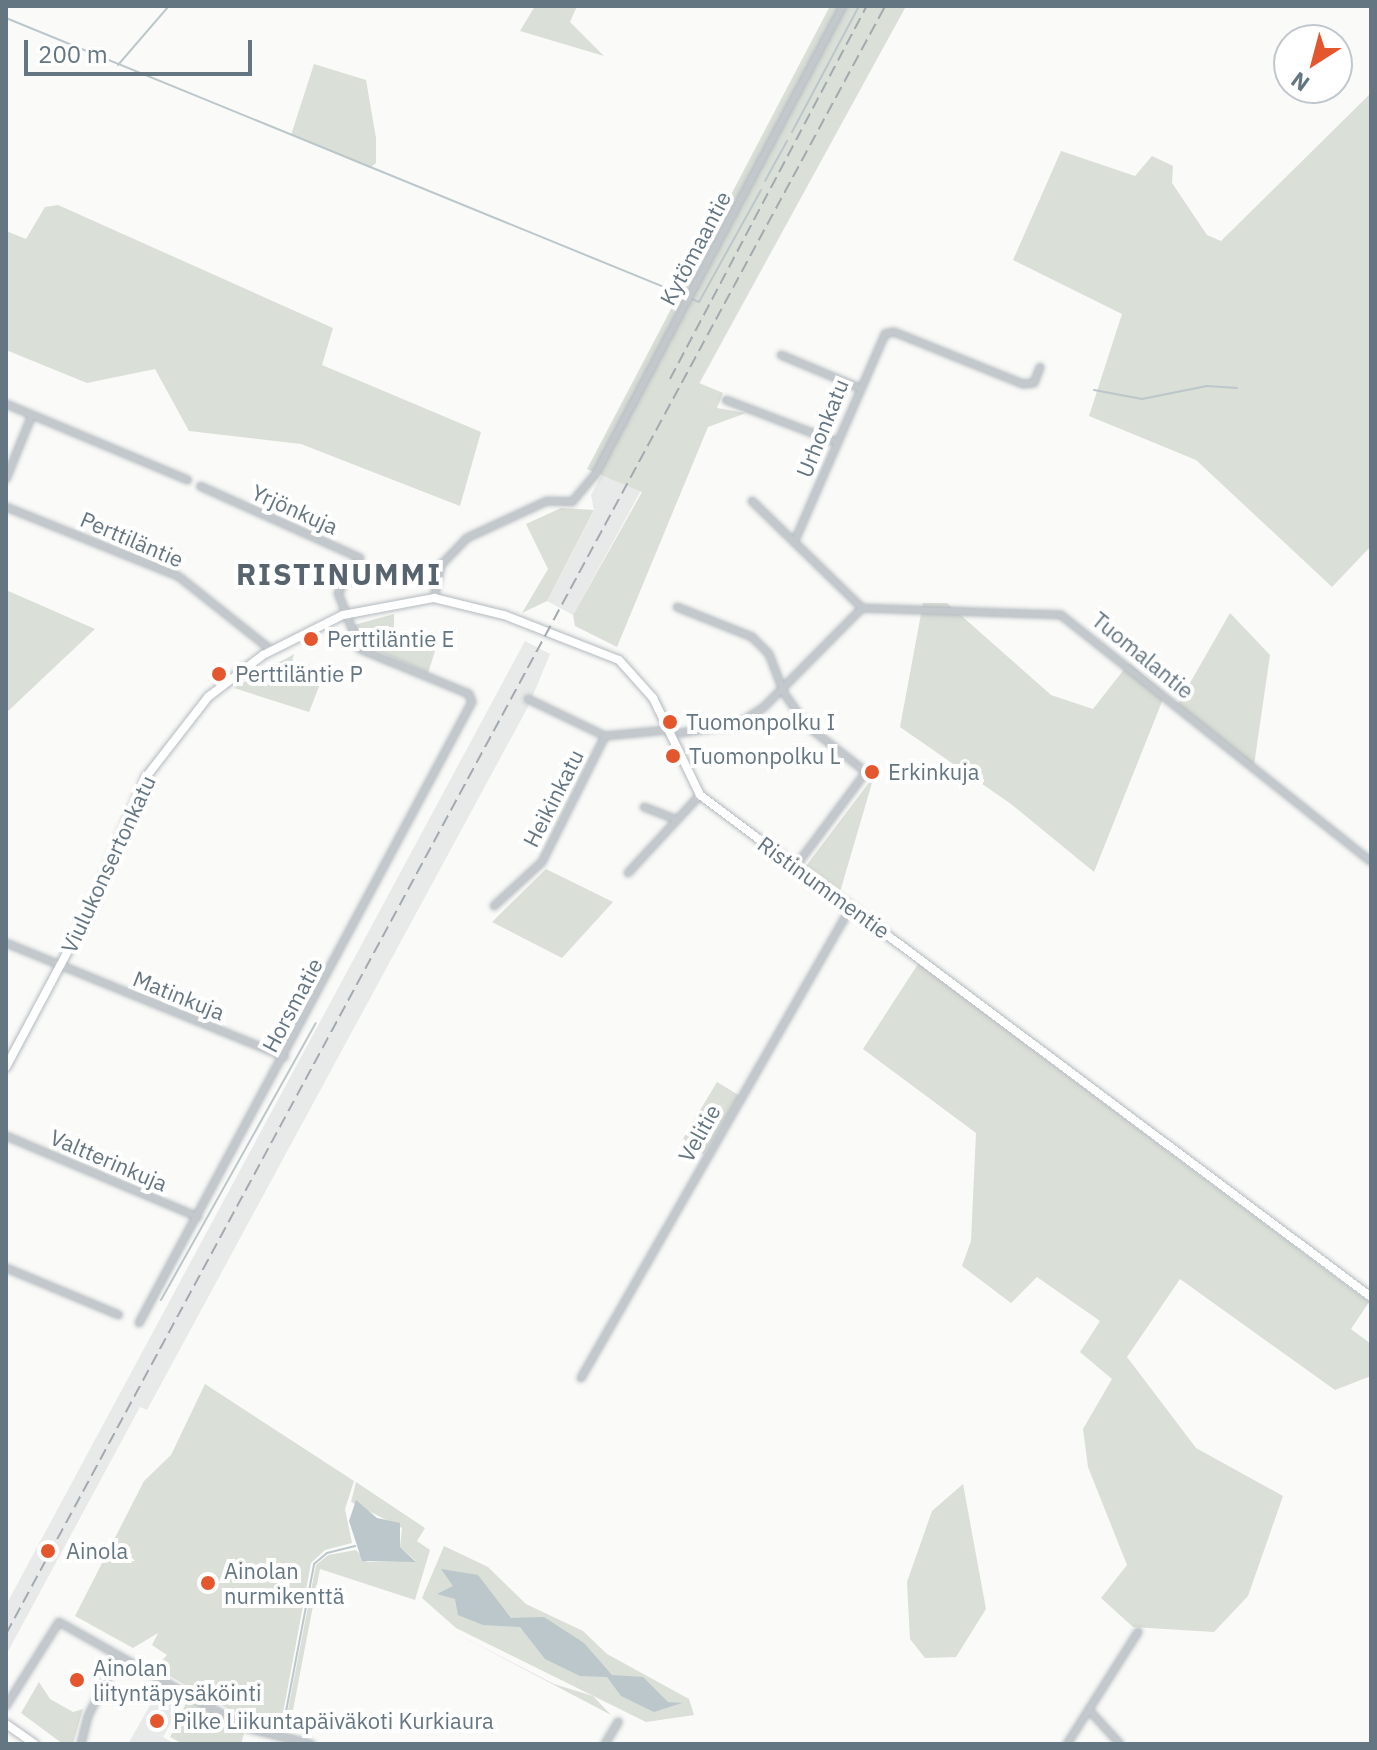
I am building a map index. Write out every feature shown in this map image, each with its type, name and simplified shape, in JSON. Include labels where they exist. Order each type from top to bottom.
[{"type":"street","name":"Kytömaantie","points":[[434,598],[441,565],[467,538],[547,501],[572,502],[595,475],[843,6]]},
{"type":"street","name":"Urhonkatu","points":[[796,538],[857,387],[885,334],[894,332],[1023,384],[1034,383],[1040,367]]},
{"type":"street","points":[[781,355],[857,387]]},
{"type":"street","points":[[726,400],[836,442]]},
{"type":"street","points":[[6,404],[188,480]]},
{"type":"street","points":[[6,479],[32,415]]},
{"type":"street","name":"Yrjönkuja","points":[[200,486],[360,558],[338,593],[343,615]]},
{"type":"street","points":[[680,733],[738,724],[784,693],[862,608],[796,538],[752,501]]},
{"type":"street","name":"Perttiläntie","points":[[6,507],[178,576],[271,650]]},
{"type":"street","name":"Ristinummentie","points":[[271,650],[343,615],[434,598],[597,648],[640,679],[700,795],[1371,1297]]},
{"type":"street","points":[[677,607],[752,637],[769,654],[784,693],[806,725],[866,772],[796,866]]},
{"type":"street","name":"Tuomalantie","points":[[862,608],[1071,619],[1371,862]]},
{"type":"street","name":"Horsmatie","points":[[139,1323],[285,1057],[472,702],[469,694],[360,649],[343,615]]},
{"type":"street","name":"Viulukonsertonkatu","points":[[6,1067],[91,908],[146,777],[208,697],[271,650]]},
{"type":"street","points":[[528,699],[605,736],[668,730]]},
{"type":"street","name":"Heikinkatu","points":[[494,906],[542,862],[605,736]]},
{"type":"street","points":[[628,873],[700,795]]},
{"type":"street","points":[[644,807],[676,819]]},
{"type":"street","name":"Velitie","points":[[581,1378],[851,907]]},
{"type":"street","name":"Matinkuja","points":[[6,943],[285,1057]]},
{"type":"street","name":"Valtterinkuja","points":[[6,1136],[198,1217]]},
{"type":"street","points":[[6,1268],[119,1315]]},
{"type":"street","points":[[6,1706],[55,1623],[247,1728],[311,1744]]},
{"type":"street","points":[[1067,1744],[1138,1632]]},
{"type":"street","points":[[81,1744],[86,1720],[118,1657]]},
{"type":"street","points":[[1089,1710],[1120,1744]]},
{"type":"street","points":[[605,1744],[618,1722]]},
{"type":"street","points":[[6,1724],[35,1744]]},
{"type":"shaded area","points":[[535,6],[577,6],[570,22],[604,56],[520,31]]},
{"type":"shaded area","points":[[830,6],[906,6],[699,383],[723,393],[717,408],[746,413],[708,427],[617,647],[575,626],[573,615],[642,492],[587,469]]},
{"type":"shaded area","points":[[854,6],[906,6],[573,615],[547,601],[594,511],[591,495]]},
{"type":"shaded area","points":[[314,64],[366,80],[376,138],[376,163],[370,168],[291,135]]},
{"type":"shaded area","points":[[1371,93],[1371,546],[1332,587],[1196,460],[1089,416],[1122,314],[1013,260],[1061,151],[1135,176],[1152,156],[1173,166],[1172,183],[1207,235],[1221,241]]},
{"type":"shaded area","points":[[58,205],[333,328],[322,365],[481,432],[460,506],[301,444],[189,431],[155,369],[87,383],[6,350],[6,231],[26,239],[45,207]]},
{"type":"shaded area","points":[[561,508],[594,510],[547,601],[522,613],[548,569],[526,524]]},
{"type":"shaded area","points":[[6,590],[95,629],[6,713]]},
{"type":"shaded area","points":[[923,603],[947,603],[1051,695],[1093,709],[1129,663],[1165,694],[1094,872],[1011,804],[900,727]]},
{"type":"shaded area","points":[[1230,613],[1270,655],[1254,765],[1178,704]]},
{"type":"shaded area","points":[[394,614],[394,634],[435,651],[428,673],[360,643],[354,625]]},
{"type":"shaded area","points":[[525,641],[550,654],[529,705],[147,1410],[140,1407],[6,1655],[6,1605]]},
{"type":"shaded area","points":[[294,654],[290,672],[320,684],[309,712],[234,688]]},
{"type":"shaded area","points":[[874,776],[840,892],[806,866]]},
{"type":"shaded area","points":[[546,869],[613,902],[562,958],[492,922]]},
{"type":"shaded area","points":[[918,964],[1369,1302],[1351,1329],[1371,1344],[1371,1376],[1335,1390],[1180,1279],[1127,1357],[1196,1448],[1283,1496],[1248,1596],[1214,1632],[1133,1627],[1101,1598],[1127,1565],[1088,1467],[1083,1429],[1112,1379],[1080,1352],[1100,1321],[1037,1277],[1011,1303],[962,1266],[971,1241],[976,1133],[863,1049]]},
{"type":"shaded area","points":[[717,1082],[739,1095],[704,1155],[681,1141]]},
{"type":"shaded area","points":[[205,1384],[354,1481],[345,1509],[352,1543],[325,1550],[311,1563],[280,1729],[250,1721],[143,1661],[157,1666],[167,1655],[152,1645],[158,1633],[133,1648],[75,1616],[144,1481],[171,1455]]},
{"type":"shaded area","points":[[356,1482],[425,1528],[417,1541],[430,1550],[415,1600],[320,1569],[289,1731],[284,1730],[316,1565],[328,1555],[356,1550],[367,1562],[416,1561],[400,1547],[402,1528],[351,1502]]},
{"type":"shaded area","points":[[963,1484],[986,1609],[956,1657],[925,1658],[910,1639],[907,1582],[932,1511]]},
{"type":"shaded area","points":[[356,1500],[377,1518],[400,1523],[400,1547],[416,1562],[362,1561],[349,1521]]},
{"type":"shaded area","points":[[444,1546],[488,1567],[526,1604],[583,1631],[607,1654],[689,1699],[694,1715],[646,1722],[456,1628],[422,1598]]},
{"type":"shaded area","points":[[441,1569],[478,1575],[511,1618],[544,1617],[584,1643],[612,1675],[643,1677],[668,1702],[682,1703],[654,1712],[621,1696],[607,1677],[580,1676],[545,1659],[520,1627],[483,1625],[458,1615],[455,1599],[437,1594],[453,1586]]},
{"type":"shaded area","points":[[446,1628],[554,1684],[593,1696],[611,1715]]},
{"type":"shaded area","points":[[39,1682],[50,1699],[73,1712],[83,1709],[73,1744],[63,1744],[21,1713]]},
{"type":"shaded area","name":"Pilke Liikuntapäiväkoti Kurkiaura","points":[[162,1684],[186,1697],[163,1737],[175,1744],[128,1744]]},
{"type":"shaded area","points":[[188,1699],[245,1730],[241,1744],[183,1744],[170,1737]]},
{"type":"waterway","points":[[118,65],[169,6]]},
{"type":"waterway","points":[[792,132],[859,6]]},
{"type":"waterway","points":[[6,18],[686,296]]},
{"type":"waterway","points":[[765,181],[787,141]]},
{"type":"waterway","points":[[692,299],[699,302],[761,190]]},
{"type":"waterway","points":[[1094,390],[1142,399],[1207,386],[1237,388]]},
{"type":"waterway","points":[[161,1300],[316,1023]]},
{"type":"waterway","points":[[284,1722],[314,1564],[327,1553],[355,1546]]},
{"type":"railway","points":[[670,379],[867,6]]},
{"type":"railway","points":[[6,1634],[885,6]]},
{"type":"place","name":"Perttiläntie E","points":[[311,639]]},
{"type":"place","name":"Perttiläntie P","points":[[219,674]]},
{"type":"place","name":"Tuomonpolku I","points":[[670,722]]},
{"type":"place","name":"Tuomonpolku L","points":[[673,756]]},
{"type":"place","name":"Erkinkuja","points":[[872,772]]},
{"type":"place","name":"Ainola","points":[[48,1551]]},
{"type":"place","name":"Ainolan nurmikenttä","points":[[208,1583]]},
{"type":"place","name":"Ainolan liityntäpysäköinti","points":[[77,1680]]},
{"type":"place","name":"Pilke Liikuntapäiväkoti Kurkiaura","points":[[157,1721]]},
{"type":"district","name":"RISTINUMMI","points":[[339,574]]}]
